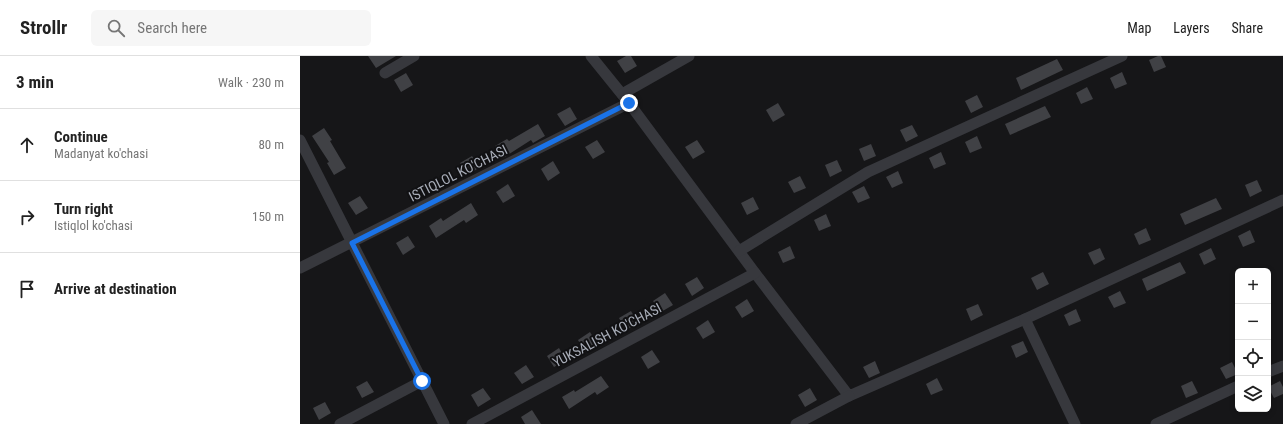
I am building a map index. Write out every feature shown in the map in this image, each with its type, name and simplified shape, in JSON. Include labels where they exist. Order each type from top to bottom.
[{"type":"street","points":[[386,73],[414,56]]},
{"type":"street","points":[[591,56],[629,103],[755,273],[849,396]]},
{"type":"street","points":[[622,94],[689,56]]},
{"type":"street","points":[[739,251],[868,172],[1122,56]]},
{"type":"street","name":"ISTIQLOL KO'CHASI","points":[[300,268],[629,103]]},
{"type":"street","points":[[300,140],[444,424]]},
{"type":"street","points":[[796,424],[849,396],[1025,319],[1283,200]]},
{"type":"street","name":"YUKSALISH KO'CHASI","points":[[472,424],[755,273]]},
{"type":"street","points":[[1025,319],[1076,424]]},
{"type":"street","points":[[1271,371],[1283,366]]},
{"type":"street","points":[[340,424],[422,381]]},
{"type":"street","points":[[1156,424],[1235,387]]},
{"type":"building","points":[[368,56],[396,56],[376,68]]},
{"type":"building","points":[[626,56],[631,56],[637,66],[625,73],[617,61]]},
{"type":"building","points":[[1161,56],[1166,67],[1154,72],[1149,60]]},
{"type":"building","points":[[1057,59],[1063,70],[1021,90],[1016,78]]},
{"type":"building","points":[[1122,72],[1127,84],[1115,89],[1110,78]]},
{"type":"building","points":[[406,73],[413,85],[401,92],[394,80]]},
{"type":"building","points":[[1087,87],[1093,99],[1081,104],[1076,93]]},
{"type":"building","points":[[977,95],[983,107],[971,113],[965,101]]},
{"type":"building","points":[[778,103],[785,115],[773,122],[766,110]]},
{"type":"building","points":[[1045,106],[1051,117],[1010,135],[1005,124]]},
{"type":"building","points":[[570,107],[577,119],[565,126],[557,114]]},
{"type":"building","points":[[538,124],[545,136],[533,143],[531,140],[503,158],[495,146],[507,139],[509,141]]},
{"type":"building","points":[[912,125],[918,136],[906,142],[900,130]]},
{"type":"building","points":[[324,128],[332,140],[330,141],[346,168],[334,175],[327,163],[329,162],[312,136]]},
{"type":"building","points":[[977,136],[982,148],[970,153],[965,142]]},
{"type":"building","points":[[597,140],[605,152],[593,159],[585,147]]},
{"type":"building","points":[[697,140],[705,152],[693,159],[685,147]]},
{"type":"building","points":[[871,144],[876,156],[864,161],[859,149]]},
{"type":"building","points":[[941,152],[946,164],[934,169],[929,158]]},
{"type":"building","points":[[472,156],[480,167],[468,175],[460,163]]},
{"type":"building","points":[[837,160],[842,171],[830,177],[825,165]]},
{"type":"building","points":[[553,161],[560,173],[548,181],[541,169]]},
{"type":"building","points":[[898,171],[903,183],[892,188],[886,177]]},
{"type":"building","points":[[800,176],[806,188],[794,193],[788,182]]},
{"type":"building","points":[[1257,180],[1262,191],[1250,197],[1245,185]]},
{"type":"building","points":[[508,184],[515,196],[503,203],[496,192]]},
{"type":"building","points":[[864,186],[870,198],[858,203],[852,192]]},
{"type":"building","points":[[360,196],[368,208],[356,215],[348,203]]},
{"type":"building","points":[[753,197],[759,209],[747,215],[741,203]]},
{"type":"building","points":[[1216,198],[1222,209],[1185,225],[1180,214]]},
{"type":"building","points":[[471,203],[478,215],[466,223],[464,220],[436,238],[429,226],[441,218],[443,221]]},
{"type":"building","points":[[826,214],[831,226],[819,231],[814,220]]},
{"type":"building","points":[[1146,228],[1151,240],[1139,245],[1134,234]]},
{"type":"building","points":[[1250,230],[1255,242],[1243,247],[1238,236]]},
{"type":"building","points":[[408,236],[415,247],[403,255],[396,243]]},
{"type":"building","points":[[790,246],[795,258],[783,263],[778,252]]},
{"type":"building","points":[[1100,248],[1105,259],[1094,265],[1088,253]]},
{"type":"building","points":[[1211,248],[1216,259],[1204,265],[1199,254]]},
{"type":"building","points":[[1180,262],[1186,273],[1147,291],[1142,279]]},
{"type":"building","points":[[1043,272],[1049,284],[1037,290],[1031,278]]},
{"type":"building","points":[[697,277],[704,288],[692,296],[685,284]]},
{"type":"building","points":[[1120,291],[1126,303],[1114,308],[1108,297]]},
{"type":"building","points":[[665,293],[673,305],[661,312],[653,301]]},
{"type":"building","points":[[747,299],[754,311],[742,318],[735,307]]},
{"type":"building","points":[[978,304],[983,315],[971,321],[966,309]]},
{"type":"building","points":[[1076,309],[1081,321],[1069,326],[1064,315]]},
{"type":"building","points":[[631,311],[638,323],[626,330],[619,318]]},
{"type":"building","points":[[708,320],[715,332],[703,339],[696,328]]},
{"type":"building","points":[[590,332],[597,344],[585,352],[578,340]]},
{"type":"building","points":[[1023,341],[1028,352],[1016,358],[1011,346]]},
{"type":"building","points":[[559,348],[566,360],[554,367],[547,356]]},
{"type":"building","points":[[652,350],[660,362],[648,369],[641,357]]},
{"type":"building","points":[[875,361],[880,373],[869,378],[863,367]]},
{"type":"building","points":[[1232,362],[1235,368],[1235,375],[1226,379],[1220,368]]},
{"type":"building","points":[[526,365],[534,377],[522,384],[514,373]]},
{"type":"building","points":[[601,376],[609,387],[597,395],[595,392],[569,409],[562,397],[574,390],[575,392]]},
{"type":"building","points":[[937,378],[943,390],[931,395],[926,384]]},
{"type":"building","points":[[367,381],[374,392],[362,398],[356,387]]},
{"type":"building","points":[[1192,381],[1198,393],[1186,398],[1181,386]]},
{"type":"building","points":[[1280,381],[1283,387],[1283,394],[1274,398],[1271,392],[1271,386]]},
{"type":"building","points":[[483,388],[491,399],[478,407],[471,395]]},
{"type":"building","points":[[810,388],[817,400],[805,407],[798,395]]},
{"type":"building","points":[[325,402],[331,413],[319,420],[313,408]]},
{"type":"building","points":[[532,410],[541,424],[525,424],[521,417]]},
{"type":"route","points":[[422,381],[352,243],[629,103]]}]
